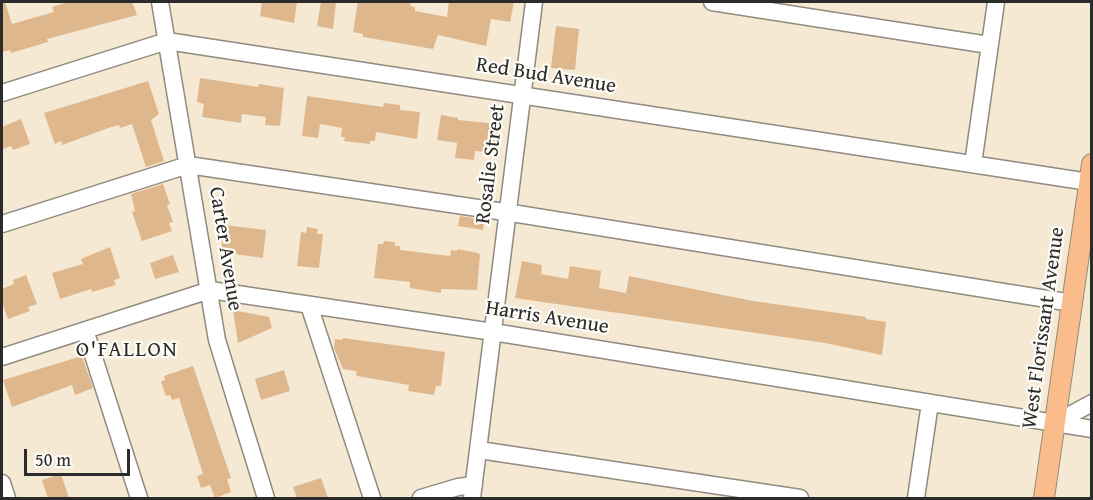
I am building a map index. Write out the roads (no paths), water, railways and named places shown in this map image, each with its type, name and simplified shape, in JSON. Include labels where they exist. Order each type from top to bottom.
[{"type":"main road","name":"West Florissant Avenue","points":[[1044,498],[1090,173]]},
{"type":"street","name":"Carter Avenue","points":[[160,2],[223,362],[266,498]]},
{"type":"street","name":"Rosalie Street","points":[[473,492],[534,2]]},
{"type":"street","points":[[712,2],[989,45]]},
{"type":"street","points":[[973,164],[996,2]]},
{"type":"street","name":"Red Bud Avenue","points":[[2,93],[167,41],[973,164],[1090,173]]},
{"type":"street","points":[[2,224],[188,165],[508,212],[1072,303]]},
{"type":"street","name":"Harris Avenue","points":[[2,357],[210,290],[493,332],[1092,429]]},
{"type":"street","points":[[309,305],[372,498]]},
{"type":"street","points":[[85,330],[139,498]]},
{"type":"street","points":[[917,498],[930,403]]},
{"type":"street","points":[[1055,423],[1092,403]]},
{"type":"street","points":[[478,450],[800,498]]},
{"type":"street","points":[[2,483],[7,498]]},
{"type":"street","points":[[421,498],[458,487],[473,492]]},
{"type":"district","name":"O'FALLON","points":[[127,350]]}]
